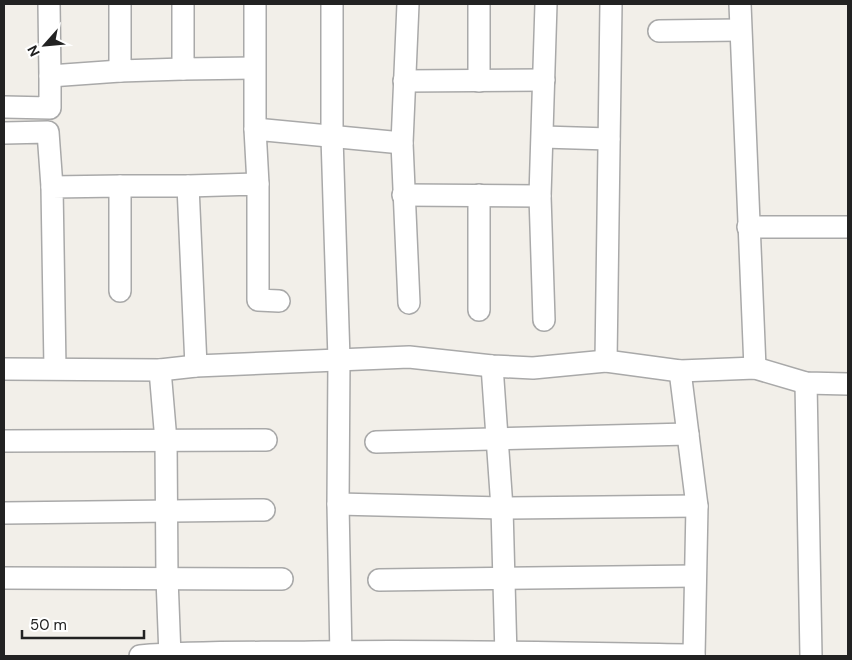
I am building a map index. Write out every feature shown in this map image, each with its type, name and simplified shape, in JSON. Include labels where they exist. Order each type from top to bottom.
[{"type":"street","points":[[4,107],[50,108],[49,4]]},
{"type":"street","points":[[120,4],[120,71]]},
{"type":"street","points":[[183,4],[183,69]]},
{"type":"street","points":[[255,4],[254,68],[258,184],[258,300],[279,301]]},
{"type":"street","points":[[332,4],[332,137],[339,360],[338,504],[342,654]]},
{"type":"street","points":[[408,4],[402,143],[409,303]]},
{"type":"street","points":[[479,4],[479,81]]},
{"type":"street","points":[[544,320],[540,196],[546,4]]},
{"type":"street","points":[[606,361],[610,4]]},
{"type":"street","points":[[740,4],[755,368]]},
{"type":"street","points":[[659,31],[740,30]]},
{"type":"street","points":[[50,76],[120,71],[254,68]]},
{"type":"street","points":[[404,80],[544,80]]},
{"type":"street","points":[[255,129],[402,143]]},
{"type":"street","points":[[4,133],[48,132],[52,187],[56,368]]},
{"type":"street","points":[[543,137],[609,139]]},
{"type":"street","points":[[52,187],[258,184]]},
{"type":"street","points":[[120,186],[120,291]]},
{"type":"street","points":[[188,186],[196,366]]},
{"type":"street","points":[[403,194],[540,196]]},
{"type":"street","points":[[479,195],[480,310]]},
{"type":"street","points":[[748,227],[848,228]]},
{"type":"street","points":[[4,369],[160,370],[196,366],[409,357],[492,366],[532,368],[606,361],[680,372],[755,368],[806,383],[848,384]]},
{"type":"street","points":[[492,366],[502,508],[506,654]]},
{"type":"street","points":[[160,370],[166,441],[167,578],[170,655]]},
{"type":"street","points":[[140,656],[506,654],[694,656],[697,506],[680,372]]},
{"type":"street","points":[[806,383],[811,656]]},
{"type":"street","points":[[376,442],[688,434]]},
{"type":"street","points":[[4,441],[266,440]]},
{"type":"street","points":[[338,504],[502,508],[697,506]]},
{"type":"street","points":[[4,513],[264,510]]},
{"type":"street","points":[[379,580],[695,576]]},
{"type":"street","points":[[4,578],[282,579]]}]
